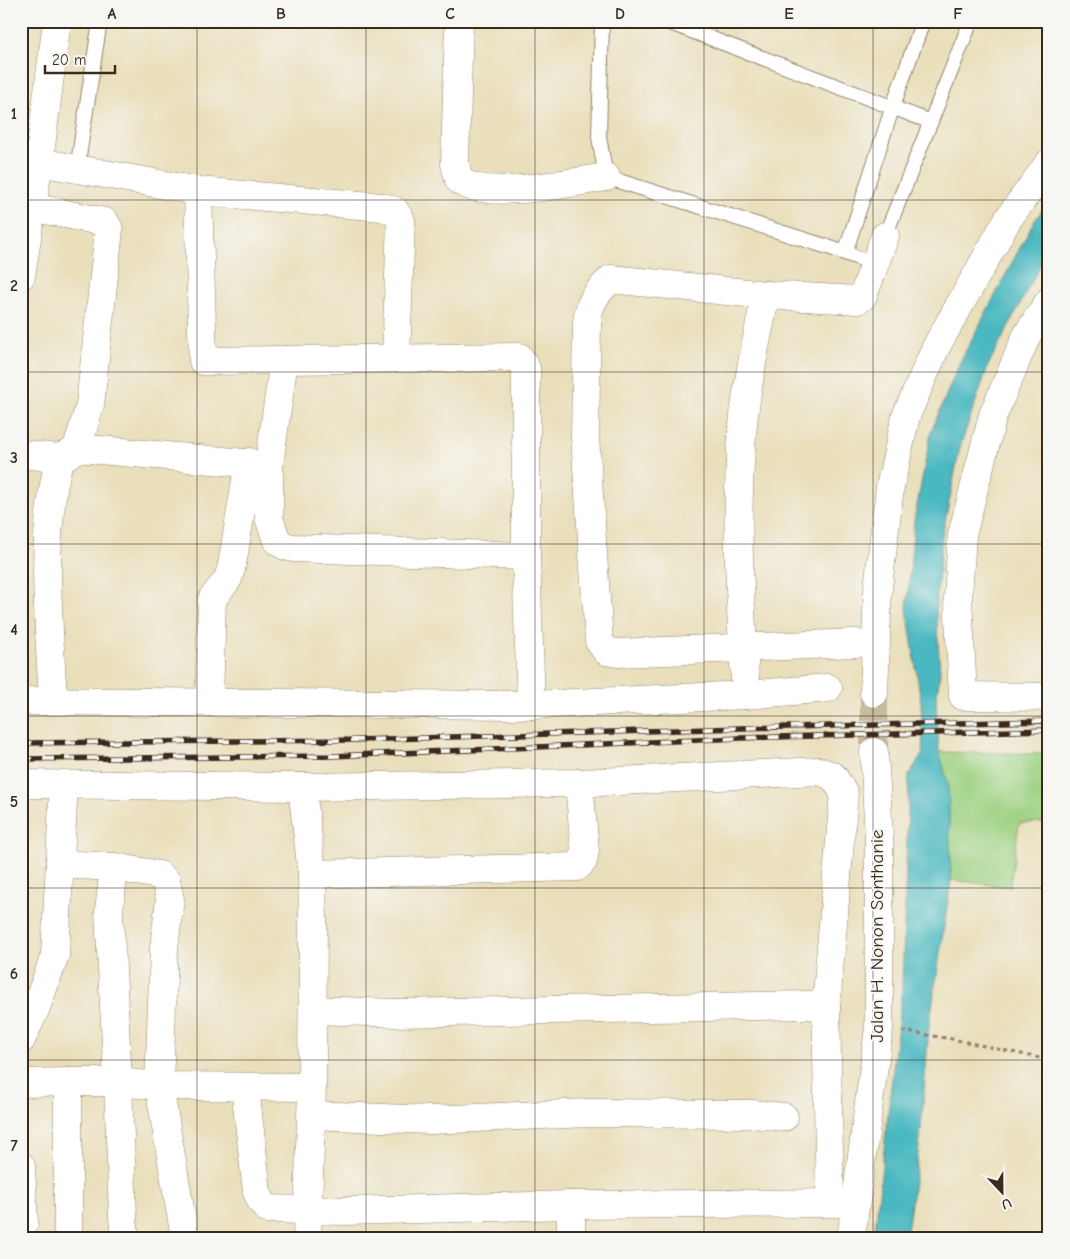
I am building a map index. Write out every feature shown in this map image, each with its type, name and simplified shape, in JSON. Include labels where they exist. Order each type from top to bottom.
[{"type":"street","points":[[21,276],[27,213],[39,162],[57,21]]},
{"type":"street","points":[[459,21],[455,164],[460,180],[474,188],[495,190],[517,189],[606,177]]},
{"type":"street","points":[[39,162],[198,191],[382,207],[395,211],[401,220],[396,358]]},
{"type":"street","points":[[874,693],[878,588],[890,487],[906,416],[936,347],[1008,219],[1049,163]]},
{"type":"street","points":[[198,191],[203,361],[519,357],[525,364],[526,556],[531,705]]},
{"type":"street","points":[[27,213],[106,222],[109,229],[90,405],[69,453],[50,506],[48,576],[53,701]]},
{"type":"street","points":[[856,643],[612,653],[606,651],[600,644],[585,437],[587,311],[597,292],[611,279],[766,295],[858,300],[863,296],[885,236]]},
{"type":"street","points":[[746,695],[738,520],[740,456],[750,372],[766,295]]},
{"type":"street","points":[[1049,301],[1018,354],[993,416],[962,535],[958,597],[963,696],[1049,697]]},
{"type":"street","points":[[208,701],[212,600],[228,579],[259,464],[284,360]]},
{"type":"street","points":[[21,454],[69,453],[259,464]]},
{"type":"street","points":[[259,464],[273,532],[277,541],[285,546],[526,556]]},
{"type":"street","points":[[21,701],[531,705],[746,695],[828,688]]},
{"type":"street","name":"Jalan H. Nonon Sonthanie","points":[[851,1238],[843,1202],[880,1028],[878,836],[874,752]]},
{"type":"street","points":[[21,784],[302,787],[579,782],[819,771],[833,776],[844,793],[826,1007],[843,1202],[571,1205],[344,1211],[268,1209],[262,1203],[257,1192],[245,1088]]},
{"type":"street","points":[[312,874],[577,867],[585,856],[579,782]]},
{"type":"street","points":[[21,1040],[36,1008],[56,955],[64,784]]},
{"type":"street","points":[[302,787],[312,874],[312,1115],[307,1238]]},
{"type":"street","points":[[60,864],[114,867],[159,876],[166,881],[170,899],[164,948],[159,1086],[185,1238]]},
{"type":"street","points":[[114,867],[109,912],[125,1238]]},
{"type":"street","points":[[313,1010],[397,1013],[809,1005],[826,1007]]},
{"type":"street","points":[[68,1082],[68,1238]]},
{"type":"street","points":[[21,1083],[118,1082],[159,1086],[312,1088]]},
{"type":"street","points":[[312,1115],[430,1120],[589,1113],[753,1114],[784,1117]]},
{"type":"street","points":[[21,1166],[24,1222],[21,1224]]},
{"type":"street","points":[[571,1205],[571,1238]]},
{"type":"lane","points":[[77,169],[100,21]]},
{"type":"lane","points":[[602,21],[599,137],[606,177],[875,264]]},
{"type":"lane","points":[[665,21],[931,122]]},
{"type":"lane","points":[[845,253],[892,108],[923,21]]},
{"type":"lane","points":[[885,236],[970,21]]},
{"type":"path","points":[[896,1030],[1049,1060]]},
{"type":"green space","points":[[939,752],[1049,754],[1049,822],[1019,823],[1010,887],[951,880],[948,784]]},
{"type":"water","points":[[1049,201],[1049,248],[988,366],[960,447],[942,537],[936,605],[940,673],[936,701],[939,752],[948,784],[951,880],[929,1027],[920,1140],[906,1238],[874,1238],[902,989],[909,775],[923,753],[921,701],[907,609],[914,521],[931,432],[960,362],[1033,223]]},
{"type":"tunnel","points":[[874,693],[874,752]]},
{"type":"railway","points":[[21,743],[356,740],[1049,721]]},
{"type":"railway","points":[[21,759],[333,756],[741,738],[1049,730]]}]
